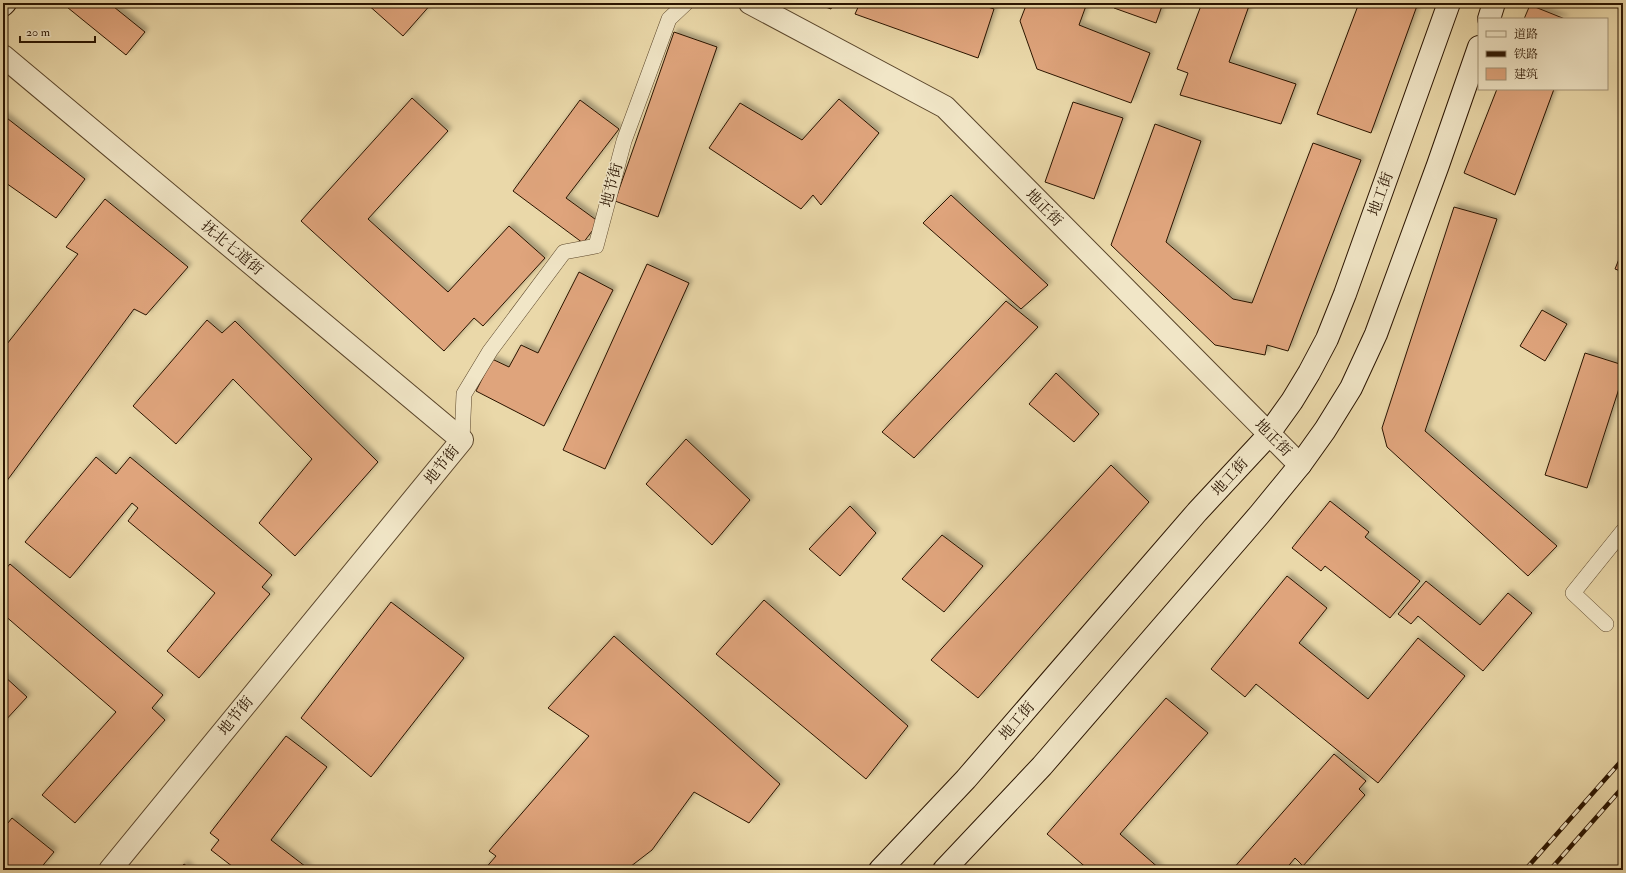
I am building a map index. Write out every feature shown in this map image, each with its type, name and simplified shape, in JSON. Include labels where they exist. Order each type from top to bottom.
[{"type":"main road","name":"地正街","points":[[750,3],[945,107],[1268,434],[1300,464]]},
{"type":"main road","name":"地工街","points":[[880,870],[966,779],[1197,512],[1268,434],[1292,401],[1327,339],[1345,294],[1449,3]]},
{"type":"main road","points":[[1489,18],[1494,3]]},
{"type":"main road","points":[[944,870],[1047,760],[1259,515],[1325,430],[1351,388],[1376,334],[1438,165],[1478,50]]},
{"type":"main road","name":"抚北七道街","points":[[3,56],[462,440]]},
{"type":"main road","name":"地节街","points":[[110,870],[462,440]]},
{"type":"lane","name":"地节街","points":[[462,440],[464,394],[490,351],[564,252],[596,246],[624,141],[669,19],[686,3]]},
{"type":"lane","points":[[1606,624],[1573,593],[1623,531]]},
{"type":"building","points":[[62,3],[118,3],[114,7],[145,32],[126,55]]},
{"type":"building","points":[[366,3],[432,3],[403,36]]},
{"type":"building","points":[[815,3],[833,3],[831,9]]},
{"type":"building","points":[[860,3],[975,3],[994,9],[978,58],[855,14]]},
{"type":"building","points":[[1027,3],[1087,3],[1079,25],[1150,53],[1131,103],[1037,69],[1020,21]]},
{"type":"building","points":[[1115,3],[1163,3],[1156,23],[1114,8]]},
{"type":"building","points":[[1202,3],[1250,3],[1229,62],[1296,84],[1281,124],[1180,95],[1188,73],[1177,69]]},
{"type":"building","points":[[1359,3],[1418,3],[1371,133],[1317,114]]},
{"type":"building","points":[[1530,5],[1562,18],[1524,18]]},
{"type":"building","points":[[674,32],[717,47],[658,217],[615,201]]},
{"type":"building","points":[[1497,90],[1554,90],[1515,195],[1464,173]]},
{"type":"building","points":[[412,98],[448,131],[368,219],[448,292],[509,226],[545,258],[483,326],[474,318],[444,351],[301,221]]},
{"type":"building","points":[[839,99],[879,133],[821,205],[813,195],[801,209],[709,148],[740,103],[802,140]]},
{"type":"building","points":[[580,100],[619,129],[566,198],[599,222],[583,243],[513,191]]},
{"type":"building","points":[[1073,102],[1123,118],[1094,199],[1045,182]]},
{"type":"building","points":[[3,115],[85,179],[56,218],[3,181]]},
{"type":"building","points":[[1155,124],[1201,141],[1166,242],[1233,299],[1252,303],[1313,143],[1361,160],[1288,351],[1267,345],[1265,355],[1215,345],[1111,245]]},
{"type":"building","points":[[951,195],[1048,285],[1021,309],[923,223]]},
{"type":"building","points":[[105,199],[188,267],[146,315],[134,309],[6,482],[3,479],[3,349],[78,254],[66,247]]},
{"type":"building","points":[[1454,207],[1497,219],[1425,431],[1557,546],[1528,576],[1387,447],[1382,428]]},
{"type":"building","points":[[1623,249],[1623,272],[1615,269]]},
{"type":"building","points":[[647,264],[689,283],[605,469],[563,450]]},
{"type":"building","points":[[579,272],[613,290],[544,426],[476,391],[492,359],[509,367],[521,345],[538,353]]},
{"type":"building","points":[[1006,301],[1038,327],[914,458],[882,432]]},
{"type":"building","points":[[1542,310],[1567,324],[1545,361],[1520,346]]},
{"type":"building","points":[[207,320],[222,333],[235,321],[378,462],[295,556],[259,523],[312,459],[233,379],[176,444],[133,406]]},
{"type":"building","points":[[1585,353],[1623,365],[1623,376],[1587,488],[1545,475]]},
{"type":"building","points":[[1056,373],[1099,414],[1074,442],[1029,404]]},
{"type":"building","points":[[686,439],[750,500],[712,545],[646,484]]},
{"type":"building","points":[[96,457],[116,474],[130,457],[272,575],[262,587],[270,594],[199,678],[167,651],[215,593],[128,521],[138,508],[132,503],[70,578],[25,542]]},
{"type":"building","points":[[1111,465],[1149,502],[978,698],[931,660]]},
{"type":"building","points":[[1330,501],[1369,532],[1365,537],[1420,581],[1390,618],[1325,566],[1321,571],[1292,548]]},
{"type":"building","points":[[850,506],[876,533],[840,576],[809,549]]},
{"type":"building","points":[[942,535],[983,566],[944,612],[902,579]]},
{"type":"building","points":[[10,564],[163,695],[152,708],[165,720],[75,823],[42,795],[116,712],[3,614],[3,572]]},
{"type":"building","points":[[1287,576],[1327,608],[1299,643],[1368,699],[1418,638],[1465,676],[1378,783],[1256,684],[1245,697],[1211,669]]},
{"type":"building","points":[[1426,581],[1480,625],[1508,593],[1532,613],[1483,671],[1418,616],[1411,624],[1398,614]]},
{"type":"building","points":[[764,600],[908,726],[866,779],[716,654]]},
{"type":"building","points":[[391,602],[464,658],[371,777],[301,718]]},
{"type":"building","points":[[614,636],[780,784],[749,823],[694,792],[652,850],[626,870],[484,870],[496,856],[489,851],[589,736],[548,708]]},
{"type":"building","points":[[3,675],[27,697],[3,723]]},
{"type":"building","points":[[1166,698],[1208,733],[1120,834],[1161,870],[1089,870],[1047,834]]},
{"type":"building","points":[[286,736],[327,767],[271,840],[310,870],[237,870],[211,850],[219,840],[210,833]]},
{"type":"building","points":[[1334,754],[1366,781],[1359,789],[1365,795],[1303,866],[1295,858],[1285,870],[1232,870]]},
{"type":"building","points":[[12,818],[54,852],[39,870],[3,870],[3,829]]},
{"type":"building","points":[[184,864],[192,870],[179,870]]},
{"type":"railway","points":[[1525,870],[1623,759]]},
{"type":"railway","points":[[1550,870],[1623,787]]}]
